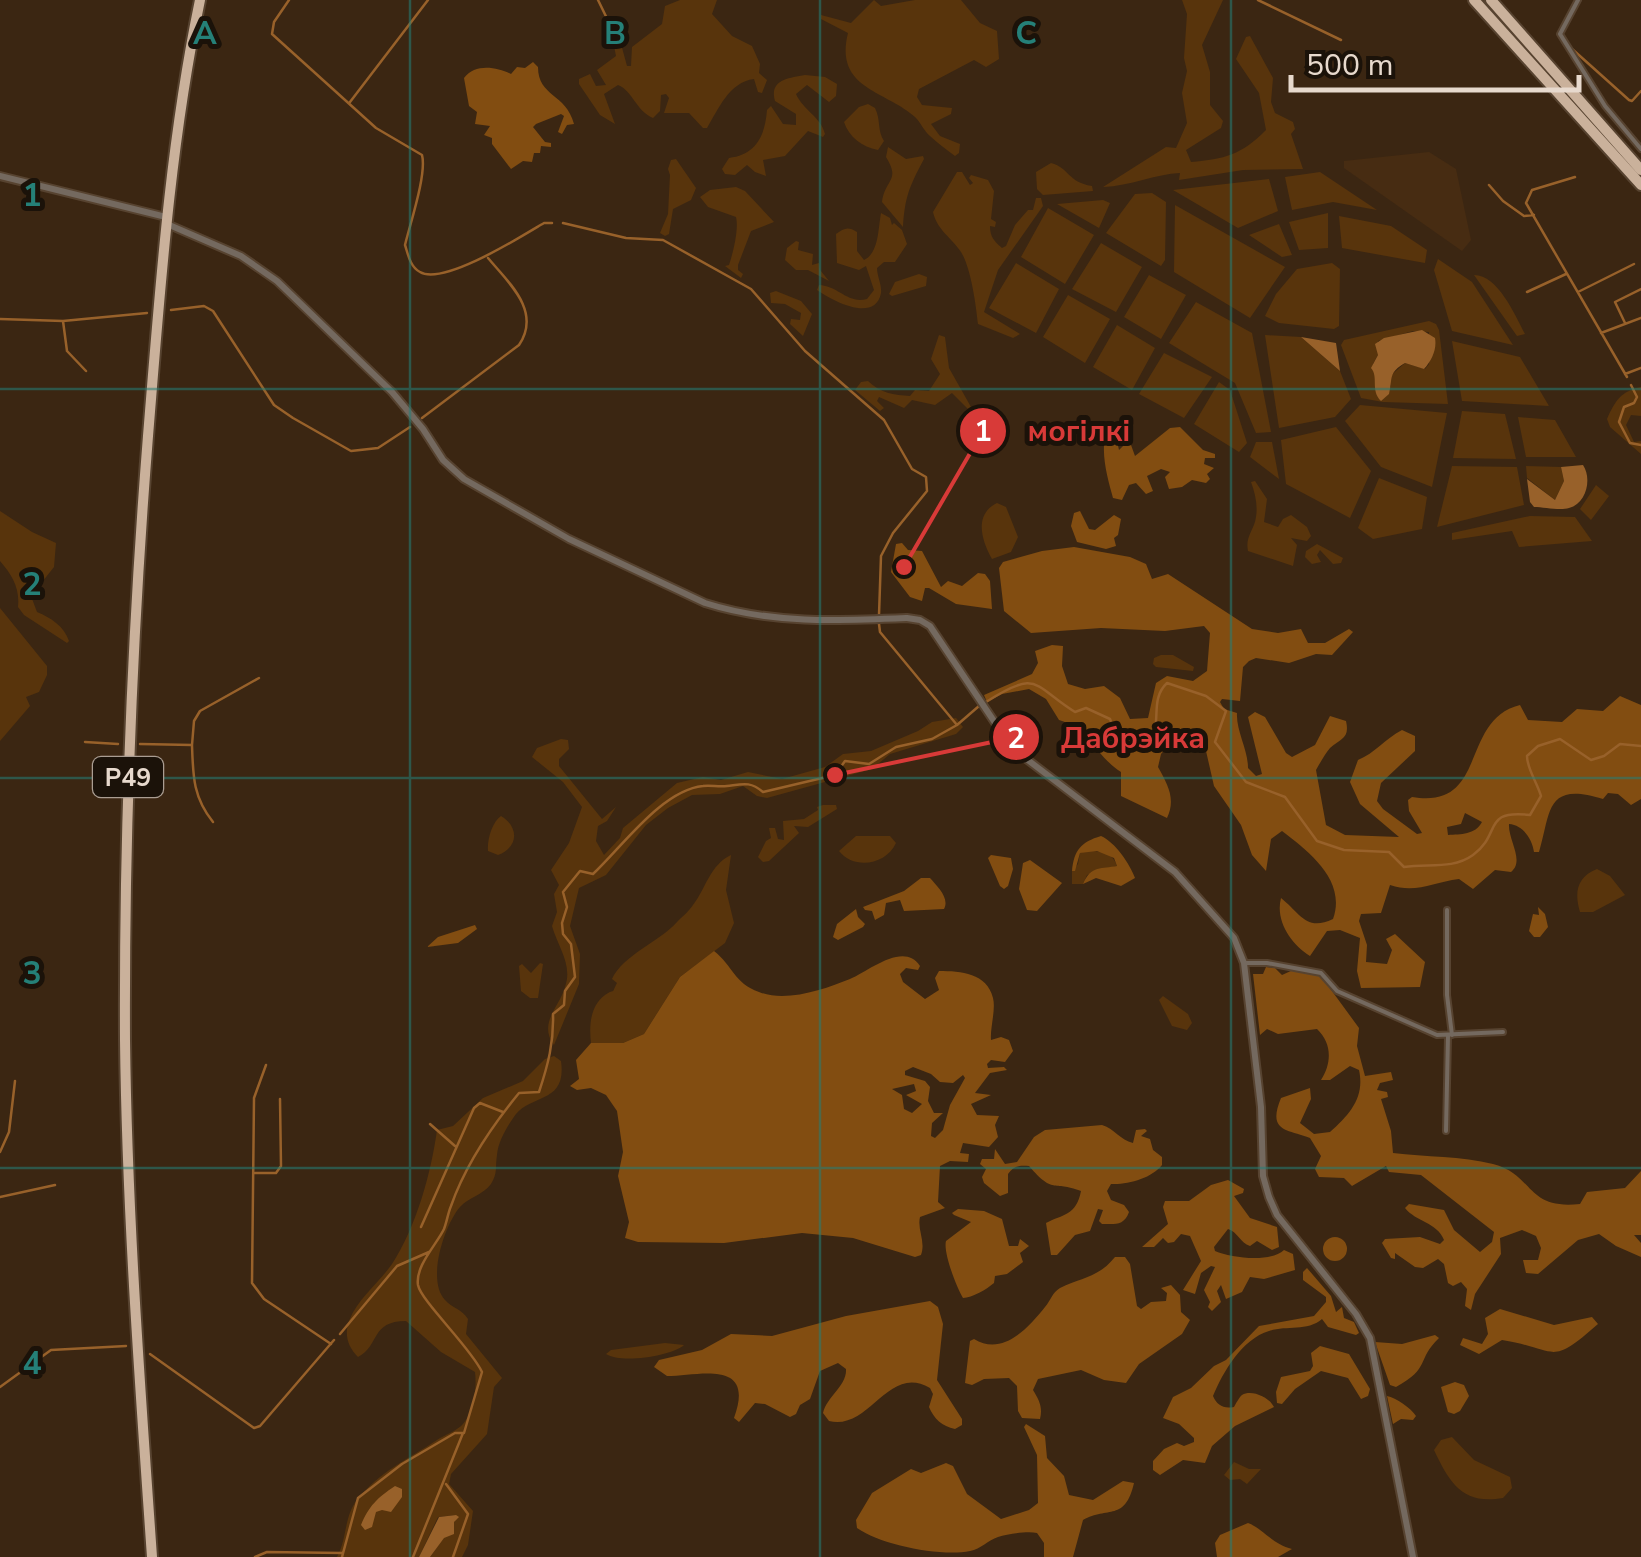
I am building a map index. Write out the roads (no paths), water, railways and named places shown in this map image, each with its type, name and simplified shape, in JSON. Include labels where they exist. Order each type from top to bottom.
[{"type":"highway","name":"Р49","points":[[152,1557],[129,1192],[126,912],[135,617],[166,220],[200,0]]},
{"type":"highway","points":[[1474,0],[1641,184]]},
{"type":"highway","points":[[1491,0],[1641,170]]},
{"type":"street","points":[[1578,0],[1560,34],[1605,106],[1641,149]]},
{"type":"street","points":[[0,176],[166,220],[241,256],[277,281],[392,392],[443,460],[464,479],[568,539],[704,603],[728,610],[824,622],[920,620],[937,634],[1012,748],[1175,872],[1234,938],[1244,963],[1266,1186],[1278,1216],[1356,1314],[1370,1338],[1413,1557]]},
{"type":"street","points":[[1446,1131],[1450,1036],[1447,910]]},
{"type":"street","points":[[1244,963],[1266,963],[1321,974],[1337,991],[1431,1033],[1450,1036],[1503,1032]]},
{"type":"waterway","points":[[289,0],[274,22],[272,34],[376,128],[422,155],[420,186],[405,245],[417,270],[431,274],[464,266],[544,223],[552,223]]},
{"type":"waterway","points":[[350,102],[428,0]]},
{"type":"waterway","points":[[598,0],[617,39]]},
{"type":"waterway","points":[[1258,0],[1341,40]]},
{"type":"waterway","points":[[1571,48],[1629,100],[1641,91]]},
{"type":"waterway","points":[[1575,177],[1532,190],[1526,203],[1627,377]]},
{"type":"waterway","points":[[1489,185],[1524,216],[1534,215]]},
{"type":"waterway","points":[[563,223],[626,238],[663,240],[751,289],[805,351],[884,420],[912,469],[926,477],[927,491],[893,533],[881,556],[879,615]]},
{"type":"waterway","points":[[422,418],[519,345],[525,332],[527,320],[520,298],[488,258]]},
{"type":"waterway","points":[[1578,292],[1634,264]]},
{"type":"waterway","points":[[1527,292],[1566,274]]},
{"type":"waterway","points":[[1625,323],[1615,302],[1641,289]]},
{"type":"waterway","points":[[171,310],[204,306],[213,311],[274,405],[351,451],[378,448],[410,427]]},
{"type":"waterway","points":[[0,319],[63,321],[147,313]]},
{"type":"waterway","points":[[1601,333],[1641,318]]},
{"type":"waterway","points":[[63,321],[67,351],[86,371]]},
{"type":"waterway","points":[[1625,374],[1641,368]]},
{"type":"waterway","points":[[1631,385],[1637,397],[1624,407],[1619,422],[1630,443],[1641,445]]},
{"type":"waterway","points":[[879,624],[880,632],[957,725]]},
{"type":"waterway","points":[[192,745],[194,721],[200,711],[259,678]]},
{"type":"waterway","points":[[986,702],[1016,686],[1035,684],[1075,712],[1086,708],[1110,719],[1120,745],[1148,739],[1154,731],[1160,692],[1167,683],[1206,696],[1226,711],[1215,742],[1246,782],[1285,797],[1317,841],[1344,850],[1389,852],[1404,867],[1465,860],[1482,847],[1499,819],[1530,815],[1541,796],[1527,756],[1538,746],[1560,739],[1591,760],[1620,744],[1641,746]]},
{"type":"waterway","points":[[342,1557],[358,1498],[402,1464],[455,1433],[464,1433],[482,1372],[421,1292],[418,1278],[444,1229],[464,1176],[489,1133],[519,1093],[539,1092],[550,1053],[553,1014],[564,1005],[565,991],[575,977],[571,944],[563,934],[567,907],[563,892],[580,871],[593,874],[658,808],[688,790],[746,784],[763,792],[835,775],[845,761],[869,764],[896,747],[932,739],[979,706]]},
{"type":"waterway","points":[[85,742],[118,744]]},
{"type":"waterway","points":[[140,744],[192,745],[198,795],[213,822]]},
{"type":"waterway","points":[[266,1065],[254,1098],[252,1283],[264,1299],[331,1344]]},
{"type":"waterway","points":[[0,1152],[9,1132],[15,1081]]},
{"type":"waterway","points":[[255,1173],[276,1173],[281,1166],[280,1099]]},
{"type":"waterway","points":[[421,1227],[474,1108],[480,1103],[503,1112]]},
{"type":"waterway","points":[[430,1124],[455,1146]]},
{"type":"waterway","points":[[0,1197],[55,1185]]},
{"type":"waterway","points":[[340,1334],[397,1266],[429,1252]]},
{"type":"waterway","points":[[150,1354],[254,1428],[260,1426],[334,1340]]},
{"type":"waterway","points":[[0,1387],[51,1350],[126,1346]]},
{"type":"waterway","points":[[413,1557],[463,1433]]},
{"type":"waterway","points":[[446,1484],[468,1514],[453,1557]]},
{"type":"waterway","points":[[255,1557],[267,1552],[342,1553]]},
{"type":"place","name":"могілкі","points":[[904,567]]},
{"type":"place","name":"Дабрэйка","points":[[835,775]]}]
